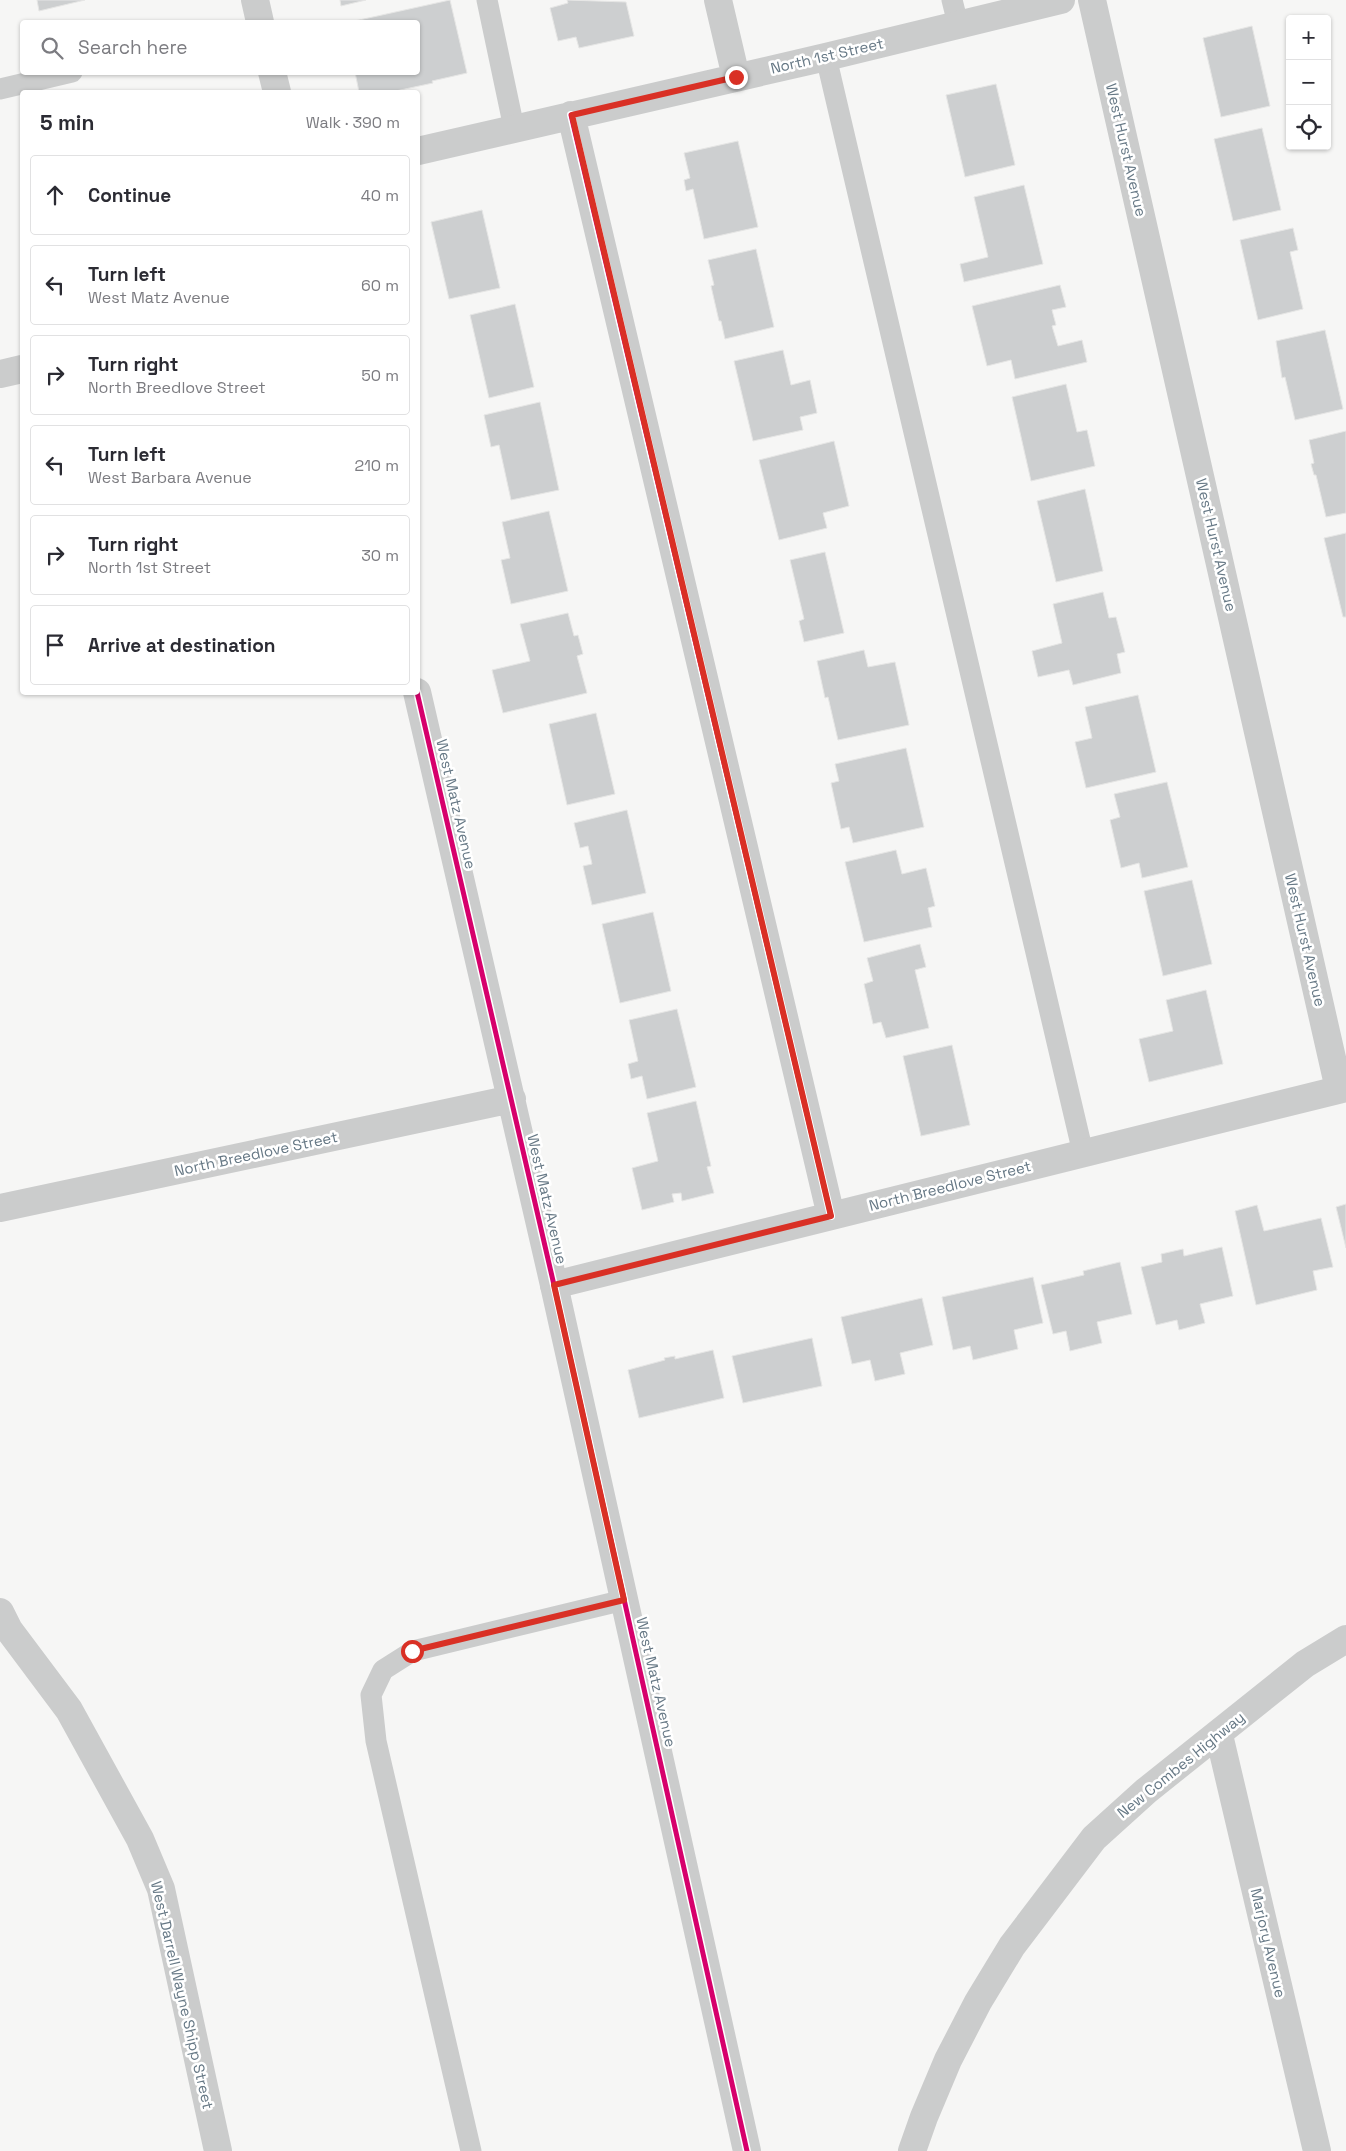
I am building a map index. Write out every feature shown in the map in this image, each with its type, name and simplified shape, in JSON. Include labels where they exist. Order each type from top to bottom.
[{"type":"street","points":[[255,0],[260,20]]},
{"type":"street","points":[[718,0],[736,77]]},
{"type":"street","name":"North 1st Street","points":[[420,151],[826,57],[955,12],[1062,0]]},
{"type":"street","name":"West Hurst Avenue","points":[[1092,0],[1342,1088]]},
{"type":"street","points":[[273,75],[276,90]]},
{"type":"street","points":[[572,115],[831,1216]]},
{"type":"street","points":[[0,374],[20,369]]},
{"type":"street","name":"West Matz Avenue","points":[[418,695],[512,1099],[747,2151]]},
{"type":"street","name":"North Breedlove Street","points":[[554,1285],[1342,1088]]},
{"type":"street","name":"North Breedlove Street","points":[[0,1208],[512,1099]]},
{"type":"street","name":"West Darrell Wayne Shipp Street","points":[[0,1612],[8,1630],[69,1710],[140,1839],[161,1889],[218,2151]]},
{"type":"street","name":"New Combes Highway","points":[[912,2151],[948,2060],[978,2002],[1012,1946],[1094,1838],[1146,1791],[1305,1664],[1346,1640]]},
{"type":"street","name":"Marjory Avenue","points":[[1219,1734],[1317,2151]]},
{"type":"lane","points":[[487,0],[514,128]]},
{"type":"lane","points":[[826,57],[1083,1153]]},
{"type":"lane","points":[[0,89],[59,75]]},
{"type":"lane","points":[[471,2151],[376,1740],[371,1695],[383,1670],[412,1651],[624,1600]]},
{"type":"building","points":[[37,0],[85,0],[39,11]]},
{"type":"building","points":[[340,0],[366,0],[341,6]]},
{"type":"building","points":[[450,0],[467,73],[400,90],[359,90],[356,75],[420,75],[420,20],[359,20]]},
{"type":"building","points":[[567,0],[626,2],[634,36],[579,48],[576,37],[558,41],[550,8],[568,3]]},
{"type":"building","points":[[1252,26],[1270,106],[1221,117],[1203,38]]},
{"type":"building","points":[[996,84],[1015,165],[965,177],[946,95]]},
{"type":"building","points":[[1262,128],[1281,210],[1233,221],[1214,139]]},
{"type":"building","points":[[738,141],[758,227],[704,239],[693,189],[686,191],[684,180],[690,178],[684,153]]},
{"type":"building","points":[[1024,185],[1043,264],[964,282],[960,264],[988,257],[974,197]]},
{"type":"building","points":[[482,210],[500,288],[449,299],[431,222]]},
{"type":"building","points":[[1293,228],[1298,250],[1290,252],[1303,309],[1258,320],[1240,240]]},
{"type":"building","points":[[756,249],[774,327],[725,339],[711,286],[714,285],[708,260]]},
{"type":"building","points":[[1060,285],[1066,307],[1052,310],[1056,325],[1052,326],[1058,346],[1082,340],[1087,362],[1015,379],[1011,360],[987,366],[972,306]]},
{"type":"building","points":[[515,304],[534,387],[489,398],[470,315]]},
{"type":"building","points":[[1325,330],[1343,409],[1295,420],[1285,377],[1282,378],[1276,341]]},
{"type":"building","points":[[783,350],[791,385],[810,380],[817,413],[800,417],[803,430],[753,441],[734,361]]},
{"type":"building","points":[[1066,384],[1077,432],[1087,430],[1095,466],[1031,481],[1012,397]]},
{"type":"building","points":[[540,402],[559,490],[511,500],[499,445],[491,447],[484,415]]},
{"type":"building","points":[[1346,431],[1346,513],[1326,517],[1316,475],[1314,475],[1311,464],[1314,463],[1309,440]]},
{"type":"building","points":[[834,441],[849,506],[823,513],[827,528],[779,540],[759,460]]},
{"type":"building","points":[[1085,489],[1103,571],[1056,582],[1037,501]]},
{"type":"building","points":[[549,511],[568,591],[511,604],[501,560],[510,558],[502,522]]},
{"type":"building","points":[[1346,533],[1346,617],[1343,617],[1324,538]]},
{"type":"building","points":[[825,552],[844,633],[804,642],[799,621],[804,619],[790,560]]},
{"type":"building","points":[[1103,592],[1109,618],[1116,617],[1125,652],[1117,654],[1121,673],[1073,685],[1069,670],[1038,677],[1032,651],[1062,643],[1053,604]]},
{"type":"building","points":[[568,613],[574,636],[578,635],[583,654],[577,656],[587,693],[503,713],[492,670],[530,661],[520,624]]},
{"type":"building","points":[[864,650],[868,667],[895,662],[909,725],[838,740],[828,697],[825,698],[817,661]]},
{"type":"building","points":[[1138,695],[1156,772],[1086,788],[1075,742],[1092,738],[1085,707]]},
{"type":"building","points":[[596,713],[615,794],[567,805],[549,724]]},
{"type":"building","points":[[906,748],[924,827],[853,843],[849,827],[841,829],[831,783],[839,781],[835,764]]},
{"type":"building","points":[[1167,782],[1188,867],[1142,878],[1139,863],[1121,868],[1110,820],[1120,817],[1114,794]]},
{"type":"building","points":[[627,810],[646,893],[592,905],[583,866],[592,864],[588,846],[580,848],[574,823]]},
{"type":"building","points":[[896,850],[902,874],[926,868],[935,906],[928,908],[932,927],[864,942],[845,862]]},
{"type":"building","points":[[1192,880],[1212,964],[1163,976],[1144,891]]},
{"type":"building","points":[[653,912],[671,991],[620,1003],[602,924]]},
{"type":"building","points":[[920,944],[926,967],[915,970],[929,1028],[886,1038],[881,1022],[873,1024],[864,984],[873,981],[867,958]]},
{"type":"building","points":[[1206,990],[1223,1064],[1149,1082],[1139,1039],[1173,1031],[1166,1000]]},
{"type":"building","points":[[677,1009],[696,1087],[647,1099],[642,1076],[631,1079],[628,1064],[638,1061],[629,1020]]},
{"type":"building","points":[[952,1045],[970,1125],[921,1136],[903,1056]]},
{"type":"building","points":[[696,1101],[711,1166],[707,1167],[714,1193],[682,1201],[681,1193],[672,1194],[674,1202],[642,1210],[632,1168],[658,1161],[647,1113]]},
{"type":"building","points":[[1346,1204],[1346,1248],[1336,1207]]},
{"type":"building","points":[[1257,1205],[1264,1231],[1321,1218],[1333,1267],[1313,1271],[1317,1290],[1256,1305],[1235,1211]]},
{"type":"building","points":[[1222,1247],[1233,1296],[1200,1304],[1205,1323],[1179,1330],[1177,1320],[1156,1325],[1141,1267],[1162,1262],[1161,1254],[1183,1249],[1184,1256]]},
{"type":"building","points":[[1120,1262],[1132,1314],[1097,1322],[1102,1343],[1070,1351],[1066,1331],[1053,1334],[1041,1285],[1084,1275],[1083,1271]]},
{"type":"building","points":[[1033,1277],[1043,1323],[1014,1330],[1018,1349],[973,1360],[970,1346],[953,1350],[942,1297]]},
{"type":"building","points":[[922,1298],[933,1345],[900,1353],[905,1374],[875,1381],[870,1360],[852,1364],[841,1317]]},
{"type":"building","points":[[812,1338],[822,1386],[743,1403],[732,1356]]},
{"type":"building","points":[[713,1350],[724,1398],[639,1418],[628,1370],[665,1360],[664,1358],[675,1356],[675,1359]]},
{"type":"cycle path","points":[[571,115],[831,1216]]},
{"type":"cycle path","points":[[418,695],[554,1285],[747,2151]]},
{"type":"route","points":[[412,1651],[624,1600],[554,1285],[831,1216],[572,115],[736,77]]}]
